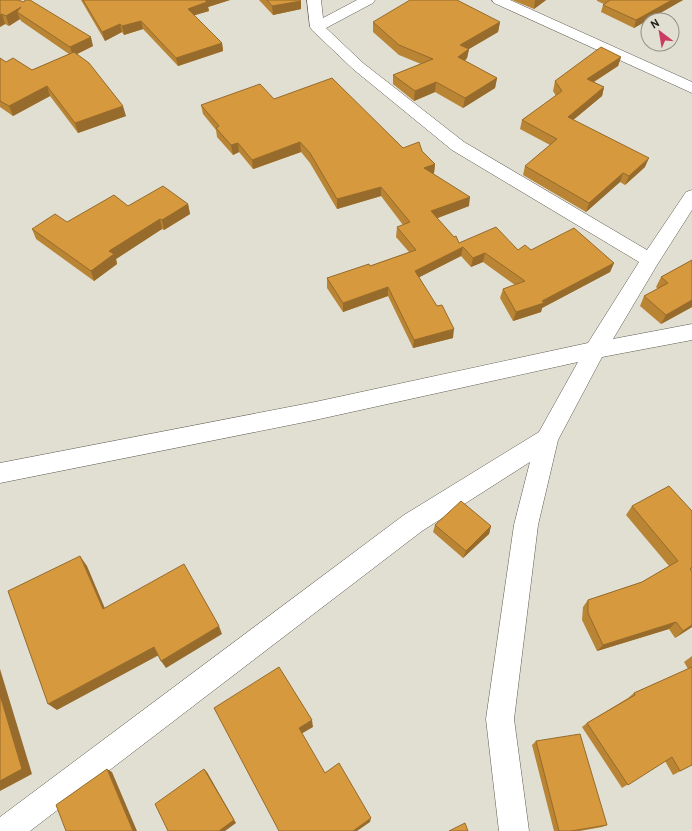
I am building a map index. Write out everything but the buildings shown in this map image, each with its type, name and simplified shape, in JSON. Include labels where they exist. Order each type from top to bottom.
[{"type":"street","points":[[314,0],[317,27],[358,66],[458,146],[650,260]]},
{"type":"street","points":[[317,27],[368,0]]},
{"type":"street","points":[[499,0],[692,88]]},
{"type":"street","points":[[514,831],[500,719],[526,525],[547,439],[595,350],[650,260],[692,196]]},
{"type":"street","points":[[0,473],[308,413],[595,350],[692,332]]},
{"type":"street","points":[[6,831],[413,523],[547,439]]}]
